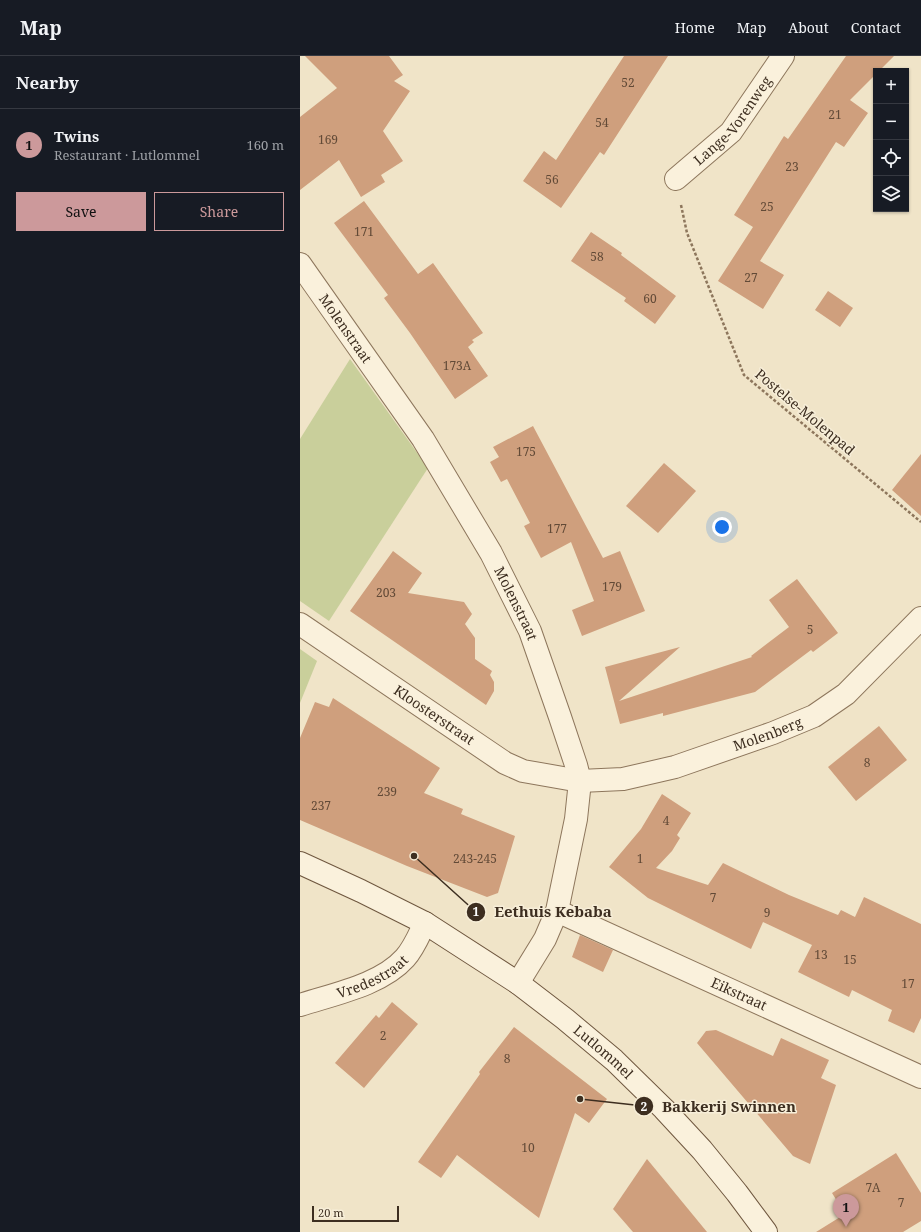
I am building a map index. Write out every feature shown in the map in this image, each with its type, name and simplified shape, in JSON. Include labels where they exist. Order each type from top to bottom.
[{"type":"street","name":"Lange-Vorenweg","points":[[676,179],[731,132],[783,56]]},
{"type":"street","name":"Molenstraat","points":[[300,264],[423,439],[491,553],[530,631],[560,717],[580,781],[576,819],[557,912],[545,939],[518,983]]},
{"type":"street","name":"Molenberg","points":[[580,781],[623,779],[675,767],[773,733],[814,716],[846,694],[921,618]]},
{"type":"street","name":"Kloosterstraat","points":[[300,624],[505,763],[523,771],[580,781]]},
{"type":"street","name":"Lutlommel","points":[[300,862],[425,923],[518,983],[565,1019],[614,1060],[664,1109],[702,1150],[766,1232]]},
{"type":"street","name":"Eikstraat","points":[[557,912],[921,1077]]},
{"type":"street","name":"Vredestraat","points":[[300,1005],[380,978],[404,959],[414,945],[425,923]]},
{"type":"path","name":"Postelse-Molenpad","points":[[676,179],[687,233],[744,375],[921,522]]},
{"type":"green space","points":[[350,359],[428,468],[329,621],[300,601],[300,439]]},
{"type":"green space","points":[[300,649],[317,661],[300,703]]},
{"type":"building","points":[[305,56],[389,56],[403,75],[394,81],[410,91],[383,131],[403,161],[381,175],[385,182],[361,197],[339,160],[300,190],[300,117],[337,88]]},
{"type":"building","points":[[624,56],[668,56],[604,155],[600,152],[561,208],[523,181],[544,151],[556,160]]},
{"type":"building","points":[[846,56],[894,56],[882,68],[873,68],[873,77],[850,100],[868,113],[844,147],[836,142],[760,261],[784,275],[763,309],[718,281],[753,227],[734,215],[784,136],[788,139]]},
{"type":"building","points":[[364,201],[418,274],[433,263],[483,333],[472,340],[474,342],[468,347],[488,376],[455,399],[384,298],[388,295],[334,223]]},
{"type":"building","points":[[591,232],[622,253],[621,255],[676,296],[655,324],[624,301],[626,298],[571,261]]},
{"type":"building","points":[[828,291],[853,308],[840,327],[815,310]]},
{"type":"building","points":[[533,426],[603,558],[620,551],[645,611],[582,636],[572,610],[594,601],[571,542],[541,558],[524,526],[530,523],[507,479],[501,482],[490,462],[499,457],[493,447]]},
{"type":"building","points":[[921,454],[921,516],[892,490]]},
{"type":"building","points":[[664,463],[696,491],[658,533],[626,506]]},
{"type":"building","points":[[393,551],[422,573],[408,593],[464,602],[472,614],[465,624],[475,638],[475,659],[492,671],[490,675],[494,682],[494,691],[486,705],[350,611]]},
{"type":"building","points":[[797,579],[838,633],[813,652],[811,650],[755,692],[663,716],[663,713],[620,724],[605,667],[680,647],[619,701],[752,657],[751,656],[789,627],[769,600]]},
{"type":"building","points":[[333,698],[440,768],[424,793],[463,809],[461,814],[515,836],[498,893],[487,897],[407,866],[300,820],[300,738],[315,702],[329,707]]},
{"type":"building","points":[[879,726],[907,760],[856,801],[828,767]]},
{"type":"building","points":[[662,794],[691,813],[677,835],[680,838],[672,851],[656,868],[708,885],[723,863],[789,895],[838,915],[841,910],[855,917],[864,897],[921,924],[921,1018],[914,1033],[888,1021],[892,1010],[852,990],[849,997],[798,972],[812,945],[763,922],[751,949],[648,898],[609,867],[641,829]]},
{"type":"building","points":[[580,935],[613,950],[603,972],[572,957]]},
{"type":"building","points":[[392,1002],[418,1024],[364,1088],[335,1063],[376,1015],[379,1018]]},
{"type":"building","points":[[514,1027],[607,1099],[589,1123],[575,1113],[539,1218],[457,1155],[441,1178],[418,1162],[480,1074],[479,1072]]},
{"type":"building","points":[[716,1030],[773,1056],[781,1038],[829,1060],[821,1078],[836,1085],[810,1164],[793,1156],[697,1043],[706,1031]]},
{"type":"building","points":[[896,1153],[921,1193],[921,1221],[903,1232],[816,1232],[845,1214],[832,1193]]},
{"type":"building","points":[[647,1159],[707,1232],[633,1232],[613,1209]]},
{"type":"place","name":"Eethuis Kebaba","points":[[414,856]]},
{"type":"place","name":"Bakkerij Swinnen","points":[[580,1099]]},
{"type":"place","name":"Twins","points":[[846,1227]]}]
